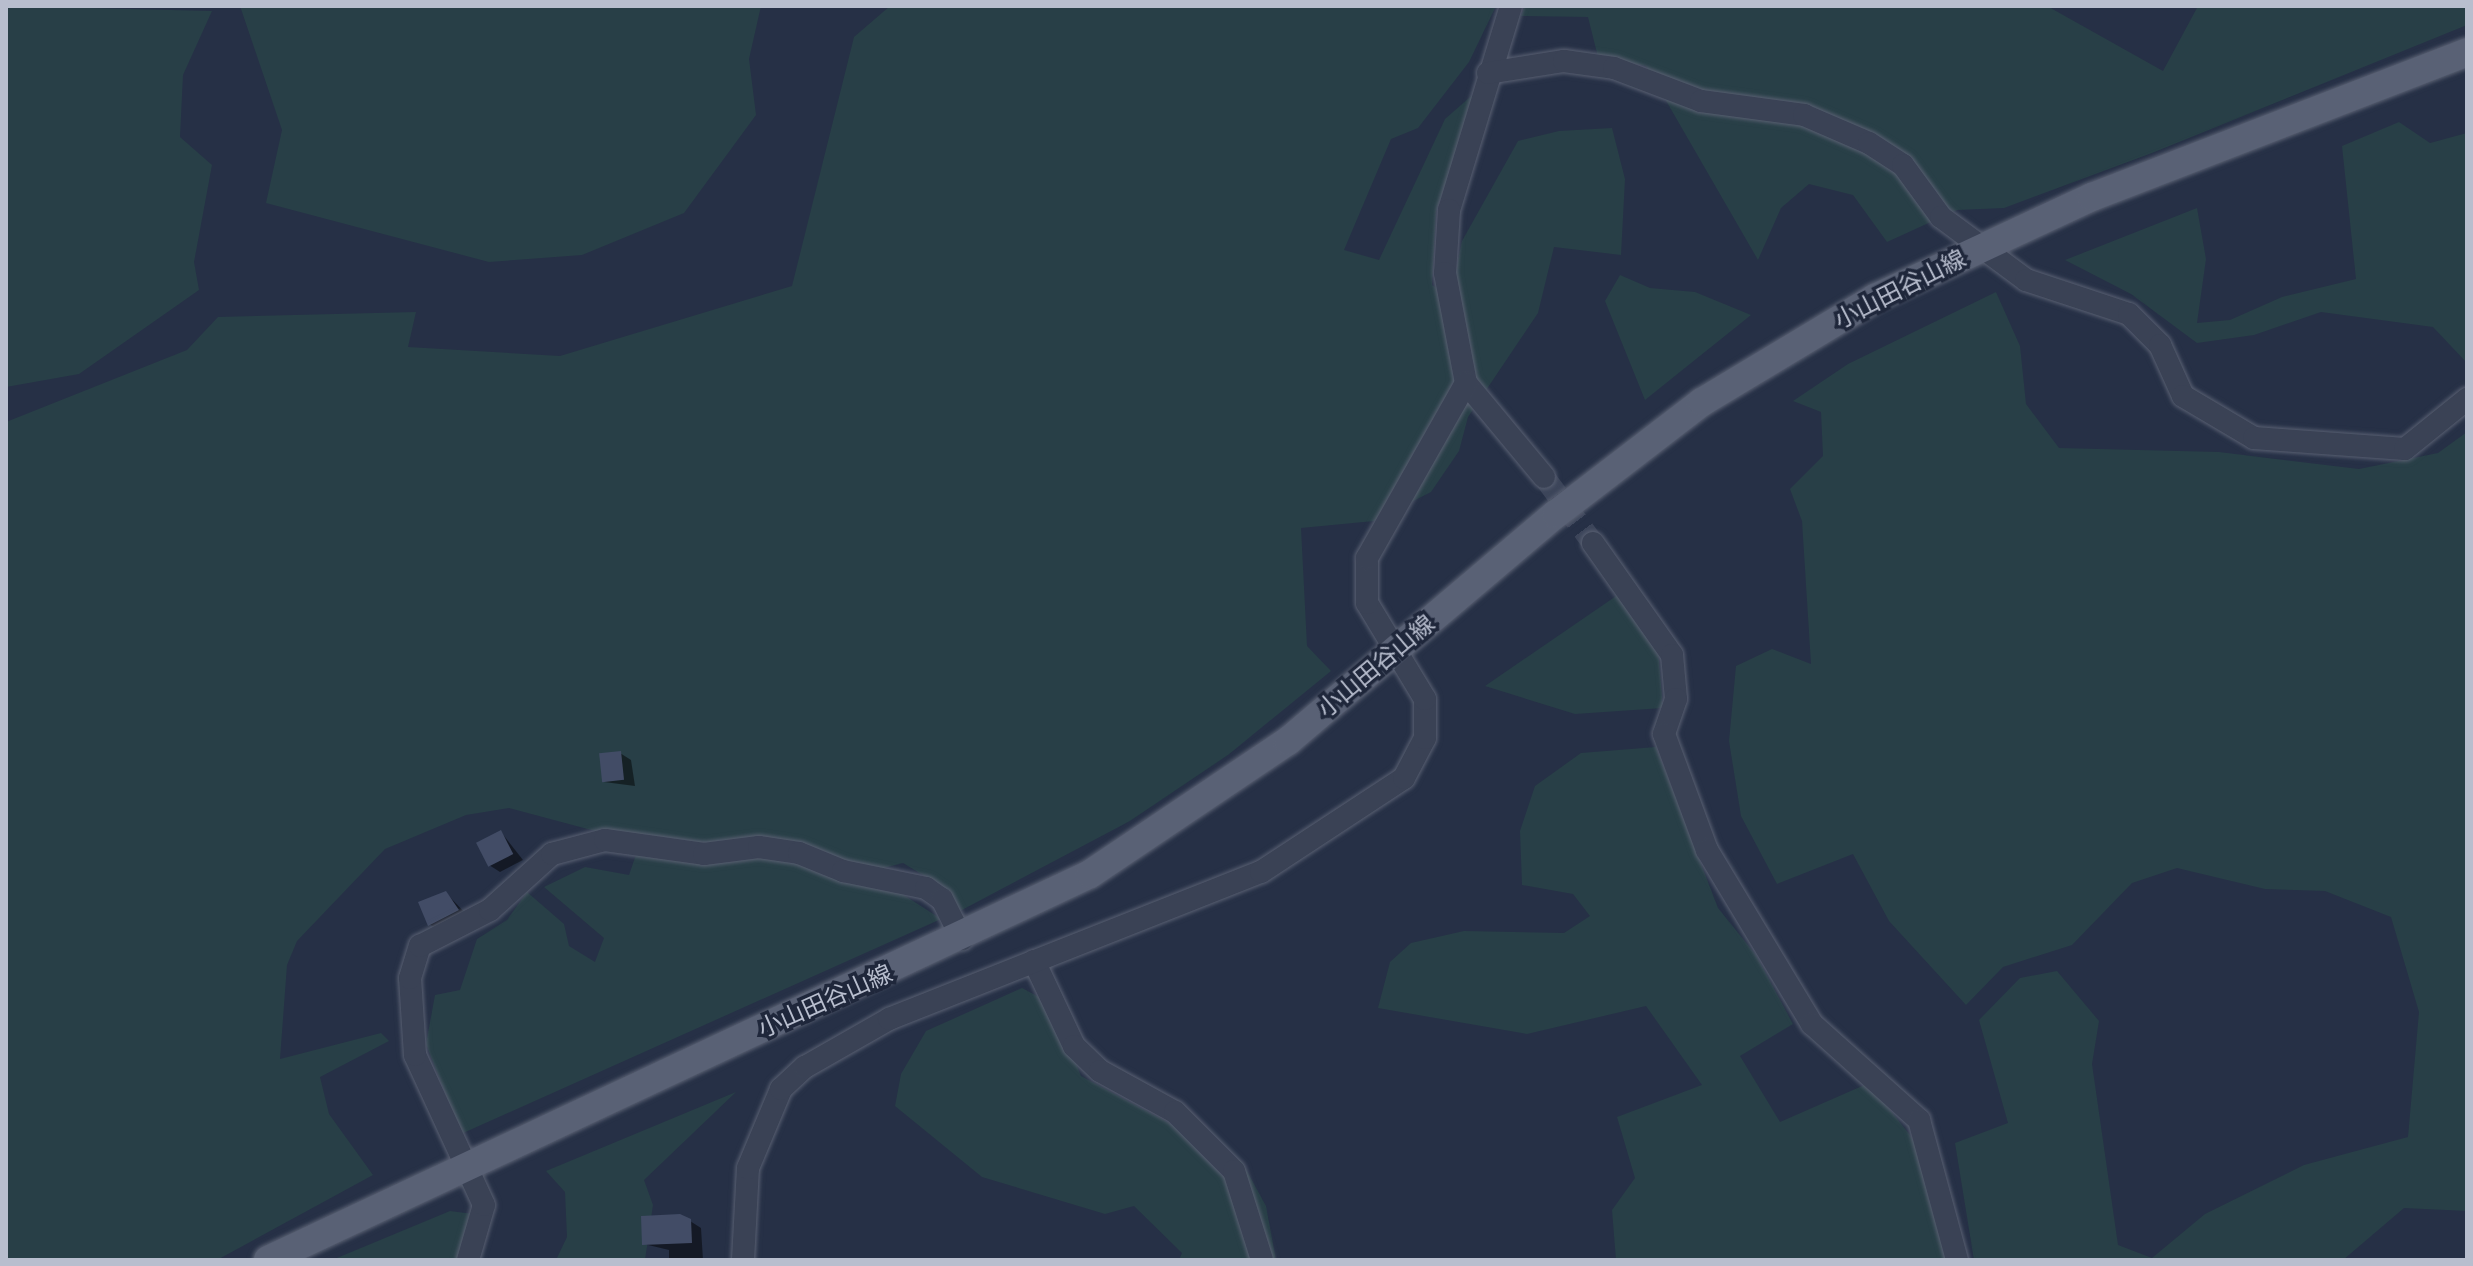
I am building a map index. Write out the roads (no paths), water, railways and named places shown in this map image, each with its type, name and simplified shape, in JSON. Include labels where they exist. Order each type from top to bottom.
[{"type":"main road","name":"小山田谷山線","points":[[268,1260],[463,1163],[962,939],[1172,824],[1393,653],[1702,402],[1875,298],[2092,197],[2467,52]]},
{"type":"street","points":[[1511,6],[1488,73],[1445,241],[1466,383],[1544,477]]},
{"type":"street","points":[[1488,73],[1576,63],[1614,68],[1701,101],[1804,115],[1903,165],[1941,217],[2026,280],[2129,314],[2160,345],[2183,396],[2254,438],[2405,449],[2467,399]]},
{"type":"street","points":[[743,1260],[741,1194],[781,1089],[889,1019],[1261,872],[1396,785],[1416,759],[1427,720],[1412,672],[1393,653],[1367,603],[1367,558],[1466,383]]},
{"type":"street","points":[[1593,543],[1672,655],[1676,699],[1664,734],[1707,850],[1812,1024],[1919,1120],[1957,1260]]},
{"type":"street","points":[[468,1260],[484,1205],[415,1055],[413,961],[420,946],[490,910],[552,854],[605,840],[704,854],[759,847],[799,853],[843,871],[926,888],[942,899],[962,939]]},
{"type":"street","points":[[1034,961],[1074,1046],[1100,1071],[1175,1112],[1234,1171],[1262,1260]]},
{"type":"tunnel","points":[[1544,477],[1593,543]]}]
